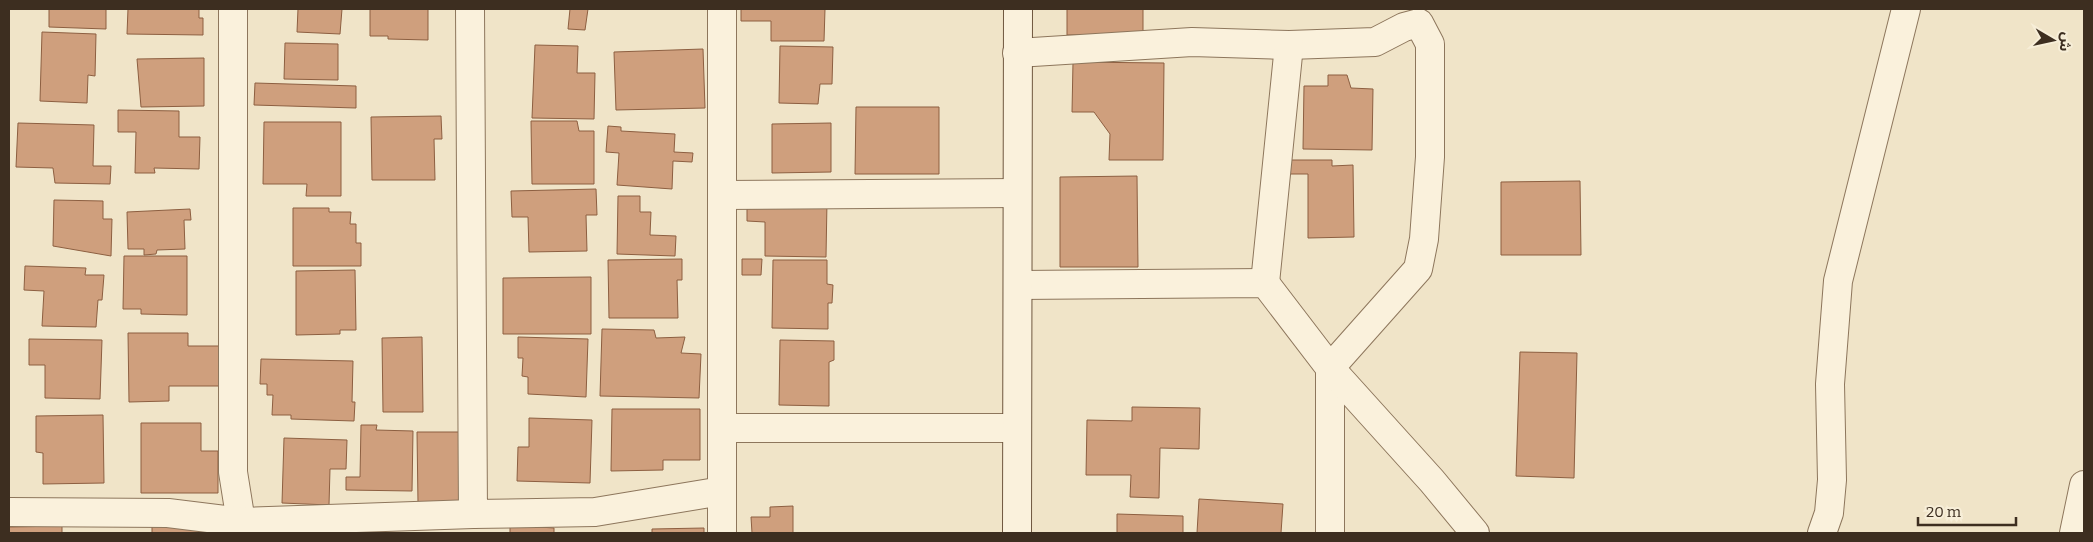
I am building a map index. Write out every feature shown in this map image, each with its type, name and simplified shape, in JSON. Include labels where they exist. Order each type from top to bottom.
[{"type":"street","points":[[233,9],[233,472],[241,522]]},
{"type":"street","points":[[470,9],[473,514]]},
{"type":"street","points":[[722,9],[722,533]]},
{"type":"street","points":[[1017,533],[1018,9]]},
{"type":"street","points":[[1822,533],[1829,513],[1832,480],[1830,384],[1838,281],[1906,9]]},
{"type":"street","points":[[1017,53],[1192,42],[1289,45],[1375,42],[1404,26],[1419,22],[1430,44],[1430,157],[1424,240],[1418,269],[1330,368],[1330,533]]},
{"type":"street","points":[[1289,45],[1265,283],[1330,368],[1432,481],[1476,533]]},
{"type":"street","points":[[722,195],[1017,193]]},
{"type":"street","points":[[1018,285],[1265,283]]},
{"type":"street","points":[[722,428],[1017,428]]},
{"type":"street","points":[[2074,533],[2084,485]]},
{"type":"street","points":[[9,512],[168,513],[241,522],[473,514],[595,523],[722,491]]},
{"type":"building","points":[[49,9],[106,9],[106,29],[49,27]]},
{"type":"building","points":[[128,9],[199,9],[199,18],[203,18],[203,35],[127,34]]},
{"type":"building","points":[[298,9],[342,9],[340,34],[297,32]]},
{"type":"building","points":[[370,9],[428,9],[428,40],[388,39],[388,36],[370,36]]},
{"type":"building","points":[[570,9],[588,9],[585,30],[568,29]]},
{"type":"building","points":[[741,9],[825,9],[824,41],[771,41],[771,21],[741,21]]},
{"type":"building","points":[[1067,9],[1143,9],[1143,35],[1067,35]]},
{"type":"building","points":[[42,32],[96,34],[95,76],[88,75],[87,103],[40,101]]},
{"type":"building","points":[[285,43],[338,44],[338,80],[284,79]]},
{"type":"building","points":[[535,45],[578,46],[577,73],[595,73],[594,119],[532,118]]},
{"type":"building","points":[[780,46],[833,47],[832,84],[820,84],[818,104],[779,103]]},
{"type":"building","points":[[703,49],[705,108],[616,110],[614,52]]},
{"type":"building","points":[[204,58],[204,106],[141,107],[137,59]]},
{"type":"building","points":[[1073,62],[1164,63],[1163,160],[1109,160],[1110,134],[1094,112],[1072,112]]},
{"type":"building","points":[[1328,75],[1347,75],[1351,88],[1373,89],[1372,150],[1303,149],[1304,86],[1328,86]]},
{"type":"building","points":[[255,83],[356,86],[356,108],[254,105]]},
{"type":"building","points":[[856,107],[939,107],[939,174],[855,174]]},
{"type":"building","points":[[118,110],[179,111],[179,137],[200,137],[199,169],[154,168],[155,173],[135,173],[136,132],[118,132]]},
{"type":"building","points":[[441,116],[442,139],[434,139],[435,180],[372,180],[371,117]]},
{"type":"building","points":[[531,121],[577,121],[579,131],[594,131],[594,184],[532,184]]},
{"type":"building","points":[[264,122],[341,122],[341,196],[306,196],[307,184],[263,184]]},
{"type":"building","points":[[18,123],[94,125],[93,166],[111,166],[110,184],[55,183],[53,168],[16,167]]},
{"type":"building","points":[[831,123],[831,172],[772,173],[772,124]]},
{"type":"building","points":[[608,126],[621,127],[621,131],[675,134],[674,152],[693,153],[692,162],[673,161],[672,189],[617,185],[619,153],[606,152]]},
{"type":"building","points":[[1289,160],[1332,160],[1332,166],[1353,165],[1354,237],[1308,238],[1308,174],[1289,174]]},
{"type":"building","points":[[1137,176],[1138,267],[1060,267],[1060,177]]},
{"type":"building","points":[[1580,181],[1581,255],[1501,255],[1501,182]]},
{"type":"building","points":[[596,189],[597,215],[586,215],[587,251],[529,252],[528,217],[512,217],[511,191]]},
{"type":"building","points":[[618,196],[640,196],[640,212],[651,212],[650,235],[676,236],[675,256],[617,254]]},
{"type":"building","points":[[54,200],[103,201],[103,219],[112,219],[111,256],[53,246]]},
{"type":"building","points":[[747,200],[827,201],[826,257],[765,256],[765,222],[747,221]]},
{"type":"building","points":[[293,208],[329,208],[329,212],[351,212],[350,224],[356,224],[356,243],[361,243],[361,266],[293,266]]},
{"type":"building","points":[[190,209],[191,220],[184,220],[185,249],[157,250],[156,254],[144,255],[144,249],[128,249],[127,212]]},
{"type":"building","points":[[124,256],[187,256],[187,315],[141,314],[141,309],[123,309]]},
{"type":"building","points":[[682,259],[682,280],[677,280],[678,318],[609,318],[608,260]]},
{"type":"building","points":[[742,259],[762,259],[761,275],[742,275]]},
{"type":"building","points":[[773,260],[827,260],[827,284],[833,285],[832,303],[828,303],[828,329],[772,328]]},
{"type":"building","points":[[25,266],[86,268],[85,275],[104,275],[102,300],[98,300],[96,327],[42,326],[44,291],[24,290]]},
{"type":"building","points":[[355,270],[356,330],[340,330],[340,334],[296,335],[296,271]]},
{"type":"building","points":[[591,277],[591,334],[503,334],[503,278]]},
{"type":"building","points":[[602,329],[654,330],[656,338],[685,337],[681,353],[701,354],[699,398],[600,396]]},
{"type":"building","points":[[128,333],[188,333],[188,346],[219,346],[219,386],[169,386],[169,401],[129,402]]},
{"type":"building","points":[[422,337],[423,412],[383,412],[382,338]]},
{"type":"building","points":[[518,337],[588,339],[586,397],[528,394],[528,377],[522,376],[523,358],[518,358]]},
{"type":"building","points":[[29,339],[102,340],[100,399],[45,398],[45,365],[29,365]]},
{"type":"building","points":[[780,340],[834,341],[834,360],[829,362],[829,406],[779,405]]},
{"type":"building","points":[[1520,352],[1577,353],[1574,478],[1516,476]]},
{"type":"building","points":[[261,359],[353,361],[352,402],[355,402],[354,421],[291,419],[291,415],[272,415],[273,395],[267,395],[267,384],[260,384]]},
{"type":"building","points":[[1132,407],[1200,408],[1199,449],[1160,448],[1159,498],[1130,497],[1131,475],[1086,475],[1087,420],[1132,421]]},
{"type":"building","points":[[612,409],[700,409],[700,460],[663,460],[663,470],[611,471]]},
{"type":"building","points":[[103,415],[104,483],[43,484],[43,453],[36,452],[36,416]]},
{"type":"building","points":[[529,418],[592,420],[590,483],[517,481],[518,447],[529,447]]},
{"type":"building","points":[[141,423],[201,423],[201,451],[218,451],[218,493],[141,493]]},
{"type":"building","points":[[361,425],[377,425],[376,430],[413,431],[412,491],[346,490],[346,477],[360,477]]},
{"type":"building","points":[[417,432],[463,432],[464,502],[418,503]]},
{"type":"building","points":[[284,438],[347,440],[346,469],[330,469],[329,505],[282,503]]},
{"type":"building","points":[[1199,499],[1283,504],[1281,533],[1197,533]]},
{"type":"building","points":[[793,506],[793,533],[752,533],[751,517],[770,517],[770,507]]},
{"type":"building","points":[[1117,514],[1183,516],[1183,533],[1117,533]]},
{"type":"building","points":[[204,519],[204,533],[152,533],[152,520]]},
{"type":"building","points":[[510,525],[554,528],[554,533],[510,533]]},
{"type":"building","points":[[62,526],[62,533],[9,533],[9,527]]},
{"type":"building","points":[[704,528],[704,533],[652,533],[652,529]]}]
